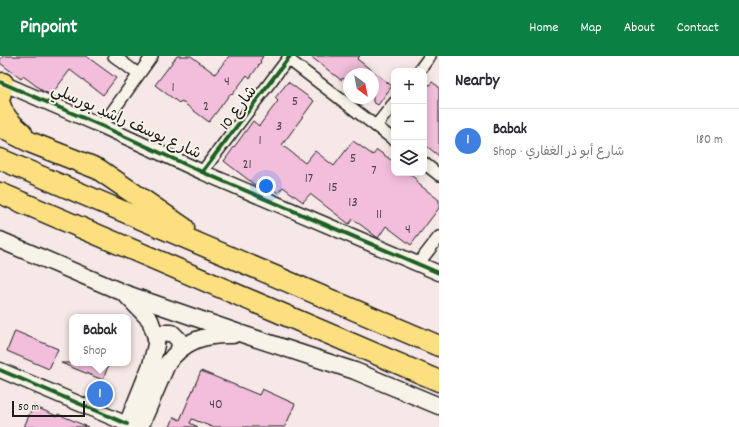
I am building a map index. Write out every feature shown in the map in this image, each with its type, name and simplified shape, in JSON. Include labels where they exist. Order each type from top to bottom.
[{"type":"highway","points":[[0,104],[7,119],[32,143]]},
{"type":"highway","points":[[0,127],[32,143],[98,169],[218,252]]},
{"type":"highway","points":[[0,159],[439,346]]},
{"type":"highway","points":[[0,193],[439,381]]},
{"type":"main road","points":[[0,240],[124,293],[355,371],[439,406]]},
{"type":"main road","points":[[124,293],[150,320],[156,339],[154,355],[131,426]]},
{"type":"main road","points":[[156,339],[163,333],[172,333],[179,340],[180,349]]},
{"type":"main road","points":[[131,426],[167,364],[173,355],[180,349],[191,342],[217,334],[245,335]]},
{"type":"street","points":[[114,56],[138,74]]},
{"type":"street","points":[[102,126],[152,56]]},
{"type":"street","points":[[421,68],[430,56]]},
{"type":"street","points":[[289,57],[391,138]]},
{"type":"street","name":"شارع 10","points":[[202,172],[289,57]]},
{"type":"street","name":"شارع يوسف راشد بورسلي","points":[[1,88],[102,126],[202,172],[439,273]]},
{"type":"street","points":[[376,126],[393,104]]},
{"type":"street","points":[[427,165],[439,175]]},
{"type":"street","points":[[418,264],[439,237]]},
{"type":"street","points":[[0,370],[131,426]]},
{"type":"building","points":[[3,56],[86,56],[116,78],[103,95],[70,70],[51,95],[23,76],[21,79],[0,63]]},
{"type":"building","points":[[177,56],[191,56],[215,74],[229,56],[263,56],[260,61],[261,62],[250,78],[247,75],[232,95],[230,94],[209,122],[181,101],[179,103],[155,85]]},
{"type":"building","points":[[310,56],[360,56],[357,59],[369,68],[343,68],[343,78],[341,80]]},
{"type":"building","points":[[379,76],[391,85],[379,104]]},
{"type":"building","points":[[288,82],[314,101],[282,145],[305,163],[315,151],[334,166],[353,141],[373,155],[377,150],[391,160],[391,176],[412,176],[417,180],[416,182],[439,200],[439,208],[411,245],[386,226],[378,238],[353,219],[349,224],[310,194],[303,202],[283,187],[278,193],[260,179],[255,185],[224,161],[253,121],[259,126],[278,101],[275,98]]},
{"type":"building","points":[[432,82],[439,87],[439,156],[427,146],[427,88]]},
{"type":"building","points":[[15,331],[58,349],[49,369],[7,351]]},
{"type":"building","points":[[61,363],[69,363],[69,366],[108,366],[103,380]]},
{"type":"building","points":[[201,371],[259,395],[262,389],[295,404],[285,427],[212,427],[192,419],[190,423],[198,427],[170,427],[174,417],[180,420]]},
{"type":"building","points":[[95,387],[109,393],[106,401],[91,395]]},
{"type":"building","points":[[33,406],[57,416],[58,414],[88,427],[24,427]]},
{"type":"cycle path","points":[[202,172],[290,56]]},
{"type":"cycle path","points":[[0,82],[102,126],[202,172],[439,273]]},
{"type":"cycle path","points":[[0,370],[127,424]]},
{"type":"place","name":"Babak","points":[[100,394]]}]
